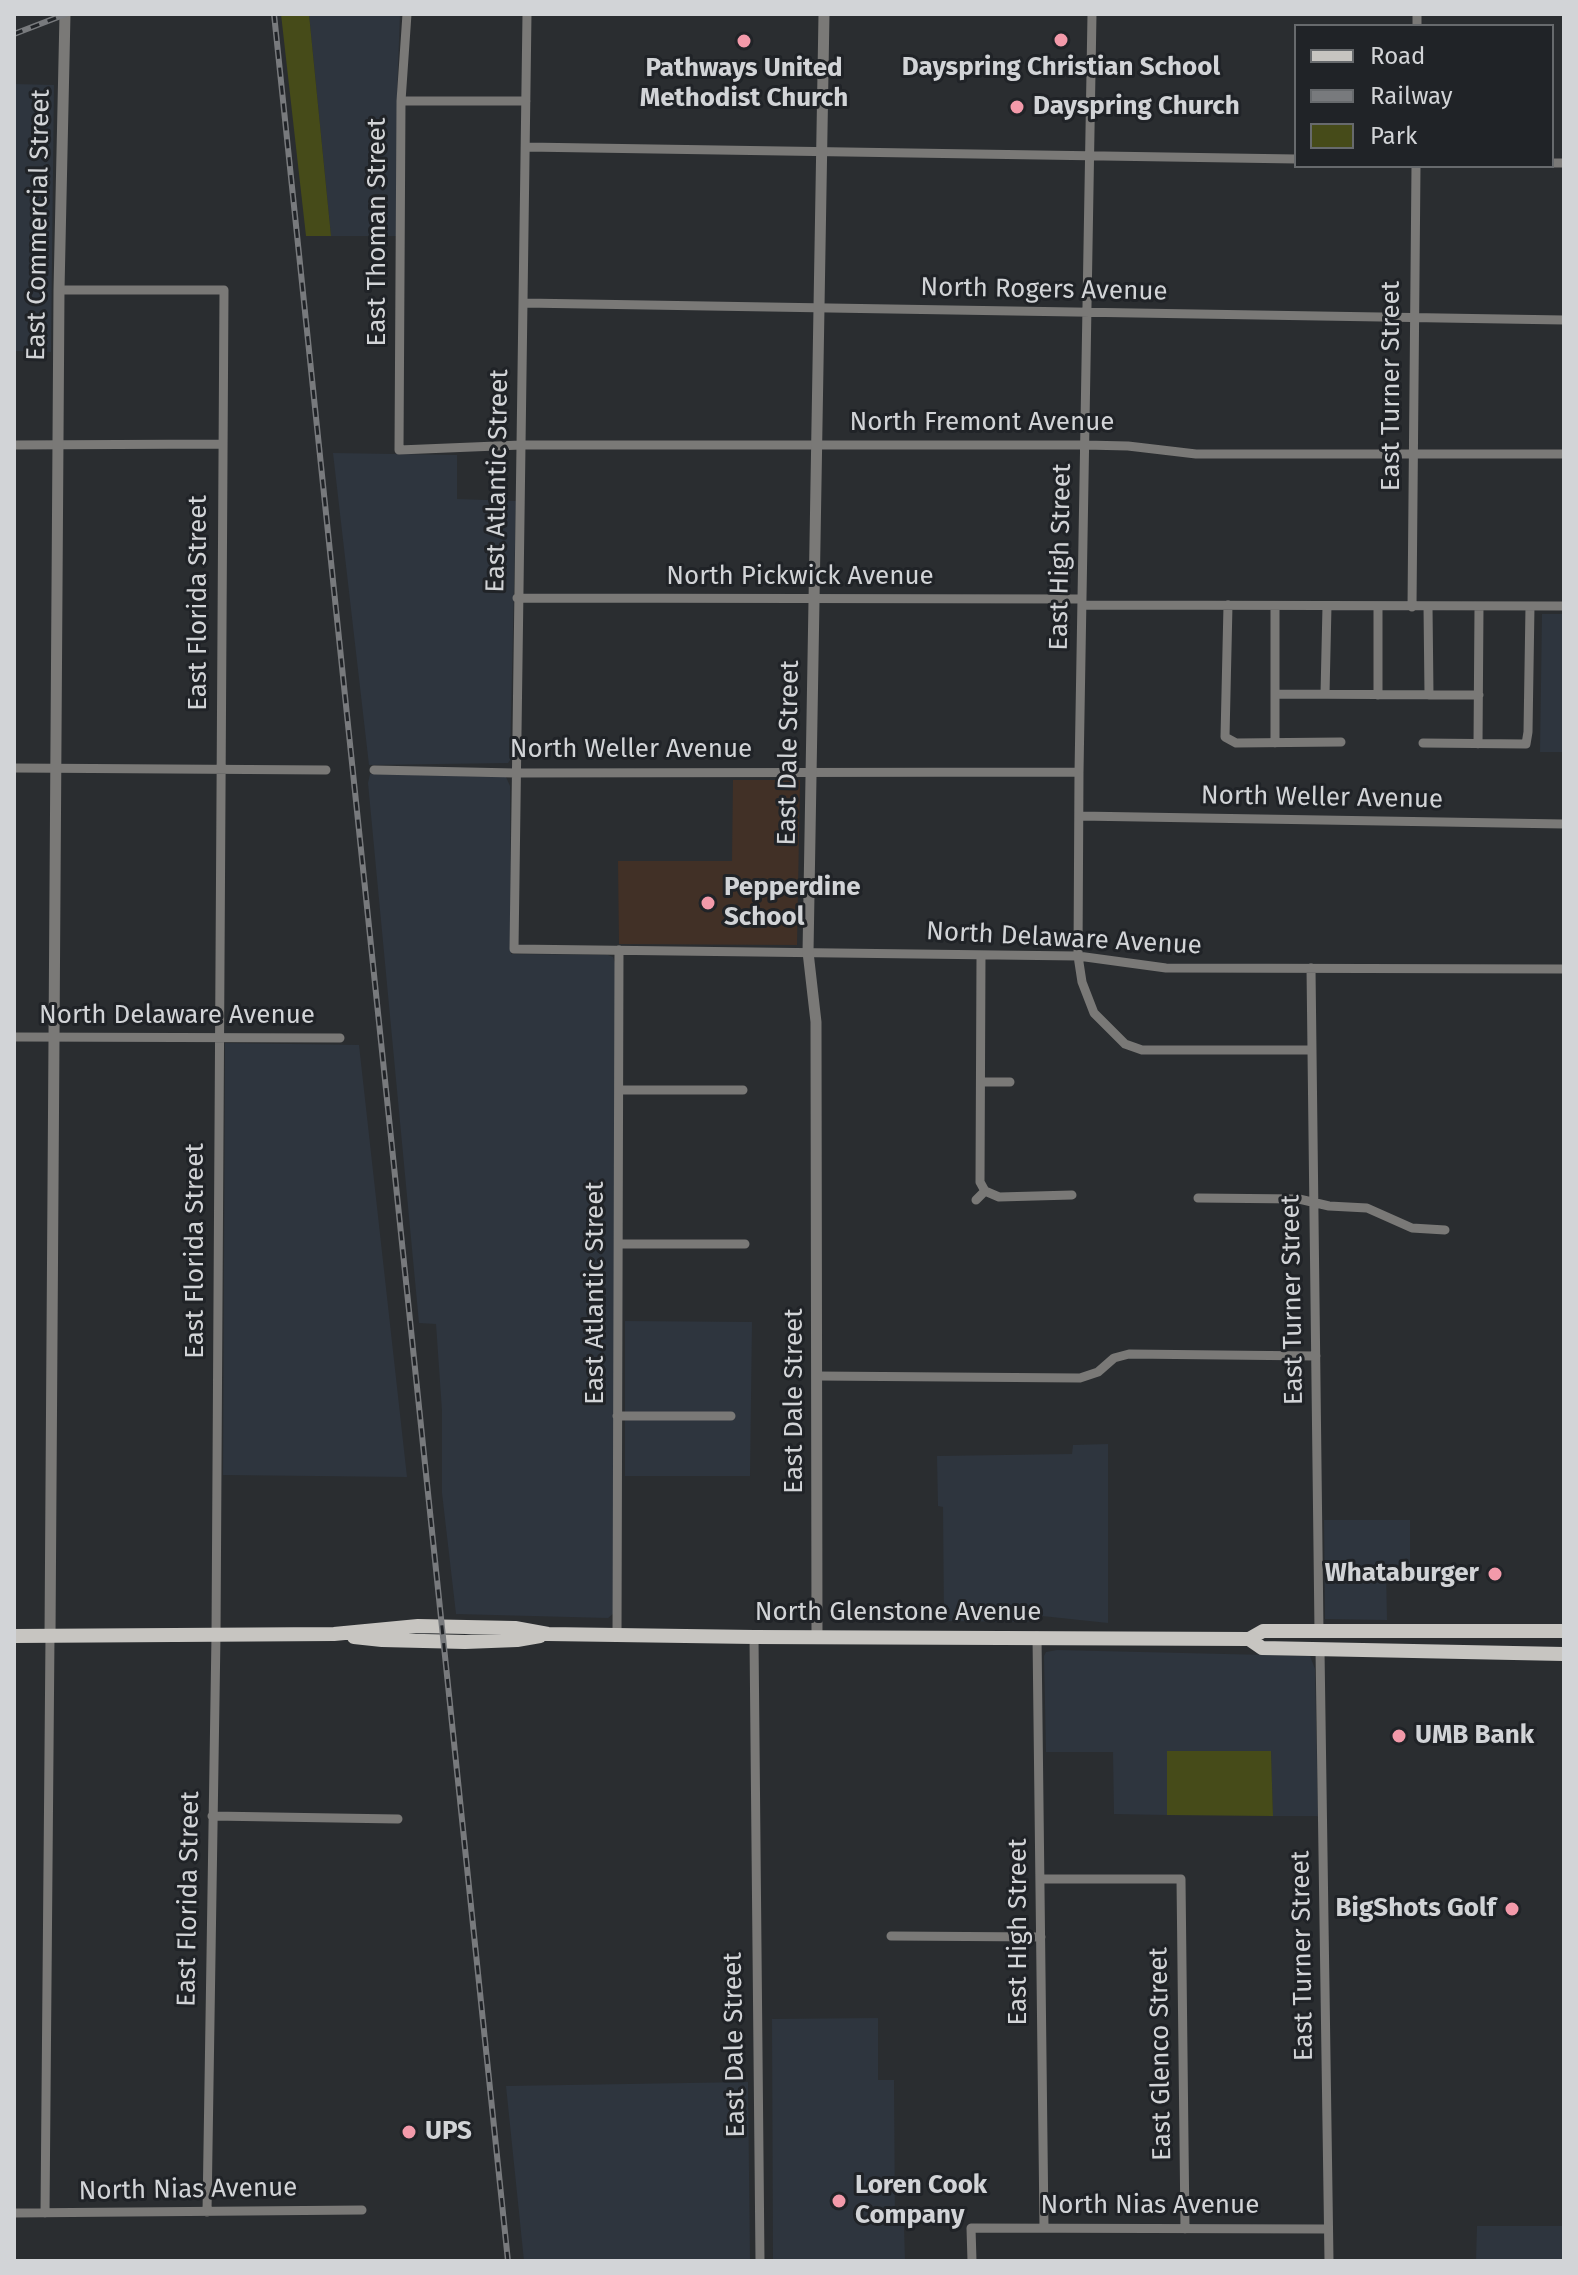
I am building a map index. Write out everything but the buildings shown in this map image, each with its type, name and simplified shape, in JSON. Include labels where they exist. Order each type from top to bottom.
[{"type":"main road","name":"North Glenstone Avenue","points":[[14,1636],[334,1634],[382,1640],[453,1642],[517,1640],[548,1634],[1249,1639],[1263,1631],[1564,1631]]},
{"type":"main road","points":[[1262,1648],[1274,1640],[1312,1638],[1319,1631]]},
{"type":"main road","points":[[1320,1650],[1332,1641],[1385,1640],[1396,1631]]},
{"type":"main road","points":[[1249,1639],[1262,1648],[1564,1654]]},
{"type":"main road","points":[[1438,1652],[1481,1661],[1564,1663]]},
{"type":"street","name":"East Commercial Street","points":[[45,2213],[59,290],[65,14]]},
{"type":"street","name":"East Thoman Street","points":[[399,450],[401,101],[407,14]]},
{"type":"street","name":"East Atlantic Street","points":[[514,949],[527,14]]},
{"type":"street","name":"East Dale Street","points":[[817,1636],[816,1022],[808,952],[824,14]]},
{"type":"street","name":"East High Street","points":[[1092,14],[1079,772],[1078,956],[1082,982],[1094,1013],[1125,1044],[1142,1050],[1311,1050]]},
{"type":"street","points":[[401,101],[526,101]]},
{"type":"street","points":[[526,147],[1294,159]]},
{"type":"street","name":"East Turner Street","points":[[1412,607],[1416,168]]},
{"type":"street","name":"East Florida Street","points":[[59,290],[224,290],[216,1635],[207,2212]]},
{"type":"street","name":"North Rogers Avenue","points":[[524,303],[1564,320]]},
{"type":"street","points":[[14,445],[222,444]]},
{"type":"street","name":"North Fremont Avenue","points":[[399,450],[521,445],[1085,445],[1128,446],[1196,454],[1564,454]]},
{"type":"street","name":"North Pickwick Avenue","points":[[517,598],[1564,606]]},
{"type":"street","points":[[1228,605],[1225,737],[1236,743],[1341,742]]},
{"type":"street","points":[[1275,606],[1275,743]]},
{"type":"street","points":[[1325,694],[1327,606]]},
{"type":"street","points":[[1378,606],[1378,695]]},
{"type":"street","points":[[1428,606],[1429,695]]},
{"type":"street","points":[[1423,743],[1526,744],[1530,606]]},
{"type":"street","points":[[1478,744],[1479,607]]},
{"type":"street","points":[[1275,694],[1479,695]]},
{"type":"street","points":[[14,768],[326,770]]},
{"type":"street","name":"North Weller Avenue","points":[[374,770],[515,773],[1079,772]]},
{"type":"street","name":"North Weller Avenue","points":[[1079,816],[1564,824]]},
{"type":"street","name":"North Delaware Avenue","points":[[514,949],[1078,956],[1166,968],[1564,969]]},
{"type":"street","name":"East Atlantic Street","points":[[617,1636],[619,950]]},
{"type":"street","points":[[981,955],[980,1182],[985,1191],[999,1197],[1072,1195]]},
{"type":"street","name":"East Turner Street","points":[[1311,968],[1319,1631]]},
{"type":"street","name":"North Delaware Avenue","points":[[14,1037],[340,1038]]},
{"type":"street","points":[[982,1082],[1010,1082]]},
{"type":"street","points":[[619,1090],[743,1090]]},
{"type":"street","points":[[976,1200],[985,1191]]},
{"type":"street","points":[[1198,1198],[1299,1199],[1329,1206],[1373,1209],[1399,1224],[1420,1230],[1445,1230]]},
{"type":"street","points":[[620,1244],[745,1244]]},
{"type":"street","points":[[817,1376],[1080,1378],[1098,1372],[1114,1358],[1129,1354],[1316,1356]]},
{"type":"street","points":[[617,1416],[731,1416]]},
{"type":"street","name":"East High Street","points":[[1037,1636],[1044,2227]]},
{"type":"street","name":"East Dale Street","points":[[754,1637],[760,2261]]},
{"type":"street","name":"East Turner Street","points":[[1320,1650],[1329,2261]]},
{"type":"street","points":[[212,1816],[398,1819]]},
{"type":"street","name":"East Glenco Street","points":[[1041,1879],[1181,1879],[1185,2229]]},
{"type":"street","points":[[891,1936],[1041,1937]]},
{"type":"street","name":"North Nias Avenue","points":[[14,2213],[362,2210]]},
{"type":"street","name":"North Nias Avenue","points":[[972,2261],[971,2228],[1328,2229]]},
{"type":"shaded area","points":[[309,14],[400,14],[396,236],[331,236]]},
{"type":"shaded area","points":[[14,84],[54,85],[51,352],[14,351]]},
{"type":"shaded area","points":[[333,453],[457,455],[457,499],[516,501],[508,763],[369,765]]},
{"type":"shaded area","points":[[1542,614],[1564,614],[1564,752],[1540,752]]},
{"type":"shaded area","points":[[370,774],[506,777],[510,786],[511,954],[608,955],[613,957],[615,963],[614,1613],[608,1618],[456,1614],[442,1493],[442,1411],[436,1324],[419,1323],[368,783]]},
{"type":"shaded area","name":"Pepperdine School","points":[[733,780],[800,780],[797,945],[619,944],[618,861],[732,861]]},
{"type":"shaded area","points":[[225,1043],[359,1045],[407,1477],[223,1475]]},
{"type":"shaded area","points":[[625,1321],[752,1322],[750,1476],[625,1476]]},
{"type":"shaded area","points":[[1108,1444],[1108,1623],[1042,1616],[1027,1622],[944,1621],[943,1507],[938,1506],[937,1456],[1072,1454],[1073,1445]]},
{"type":"shaded area","points":[[1324,1520],[1410,1520],[1410,1568],[1386,1569],[1387,1620],[1325,1619]]},
{"type":"shaded area","points":[[1046,1652],[1310,1656],[1315,1669],[1318,1816],[1273,1816],[1271,1751],[1167,1751],[1167,1815],[1114,1814],[1113,1752],[1046,1752],[1044,1656]]},
{"type":"shaded area","points":[[878,2018],[878,2080],[894,2080],[895,2225],[904,2226],[905,2261],[773,2261],[772,2019]]},
{"type":"shaded area","points":[[748,2082],[750,2261],[524,2261],[506,2086]]},
{"type":"shaded area","points":[[1477,2226],[1564,2226],[1564,2261],[1476,2261]]},
{"type":"green space","points":[[281,14],[309,14],[331,236],[306,236]]},
{"type":"green space","points":[[1167,1751],[1271,1751],[1273,1816],[1167,1815]]},
{"type":"railway","points":[[14,34],[66,14]]},
{"type":"railway","points":[[274,14],[508,2261]]},
{"type":"place","name":"Dayspring Christian School","points":[[1061,40]]},
{"type":"place","name":"Pathways United Methodist Church","points":[[744,41]]},
{"type":"place","name":"Dayspring Church","points":[[1017,107]]},
{"type":"place","name":"Pepperdine School","points":[[708,903]]},
{"type":"place","name":"Whataburger","points":[[1495,1574]]},
{"type":"place","name":"UMB Bank","points":[[1399,1736]]},
{"type":"place","name":"BigShots Golf","points":[[1512,1909]]},
{"type":"place","name":"UPS","points":[[409,2132]]},
{"type":"place","name":"Loren Cook Company","points":[[839,2201]]}]
